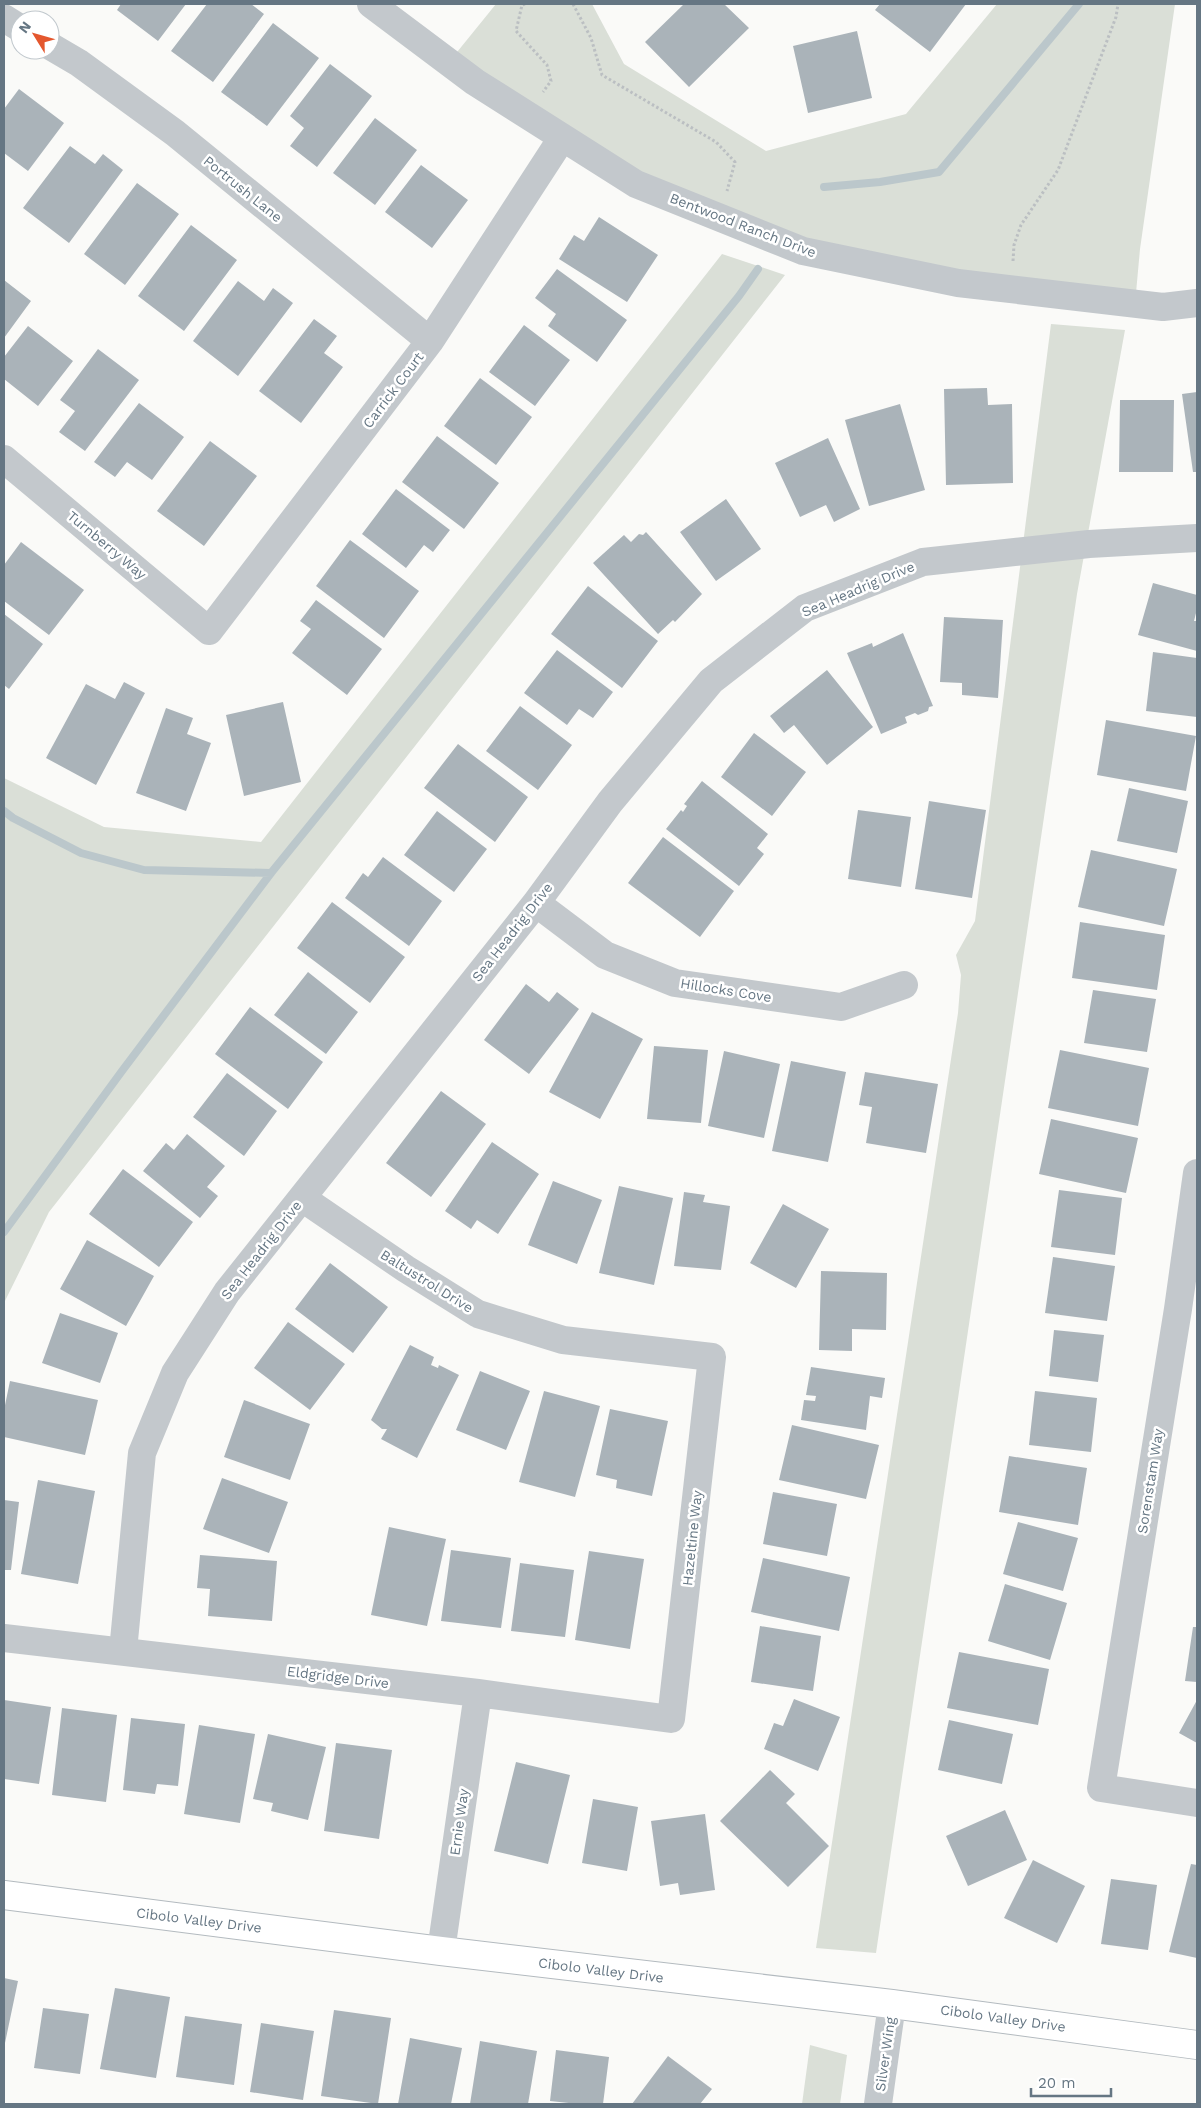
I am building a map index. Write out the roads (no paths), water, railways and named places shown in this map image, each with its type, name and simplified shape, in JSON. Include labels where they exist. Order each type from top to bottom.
[{"type":"main road","name":"Cibolo Valley Drive","points":[[4,1895],[440,1951],[892,2004],[1197,2045]]},
{"type":"street","name":"Bentwood Ranch Drive","points":[[371,4],[475,82],[636,184],[803,251],[958,283],[1011,290],[1163,307],[1197,303]]},
{"type":"street","name":"Portrush Lane","points":[[60,52],[79,63],[174,133],[430,342]]},
{"type":"street","name":"Carrick Court","points":[[209,631],[430,342],[562,138]]},
{"type":"street","name":"Turnberry Way","points":[[4,459],[209,631]]},
{"type":"street","name":"Sea Headrig Drive","points":[[123,1651],[142,1453],[176,1373],[227,1292],[536,902],[610,802],[711,681],[805,608],[923,562],[1089,544],[1197,538]]},
{"type":"street","name":"Hillocks Cove","points":[[536,902],[605,955],[675,983],[841,1007],[904,985]]},
{"type":"street","name":"Sorenstam Way","points":[[1197,1173],[1187,1311],[1101,1788],[1197,1803]]},
{"type":"street","name":"Baltustrol Drive","points":[[302,1198],[406,1269],[478,1314],[563,1340],[712,1357]]},
{"type":"street","name":"Hazeltine Way","points":[[671,1719],[712,1357]]},
{"type":"street","name":"Eldgridge Drive","points":[[4,1638],[478,1694],[671,1719]]},
{"type":"street","name":"Ernie Way","points":[[440,1951],[478,1694]]},
{"type":"street","name":"Silver Wing","points":[[878,2104],[892,2004]]},
{"type":"waterway","points":[[824,187],[880,182],[939,172],[1079,4]]},
{"type":"waterway","points":[[4,1232],[271,873],[739,296],[758,269]]},
{"type":"waterway","points":[[4,811],[13,818],[81,853],[144,870],[271,873]]}]
